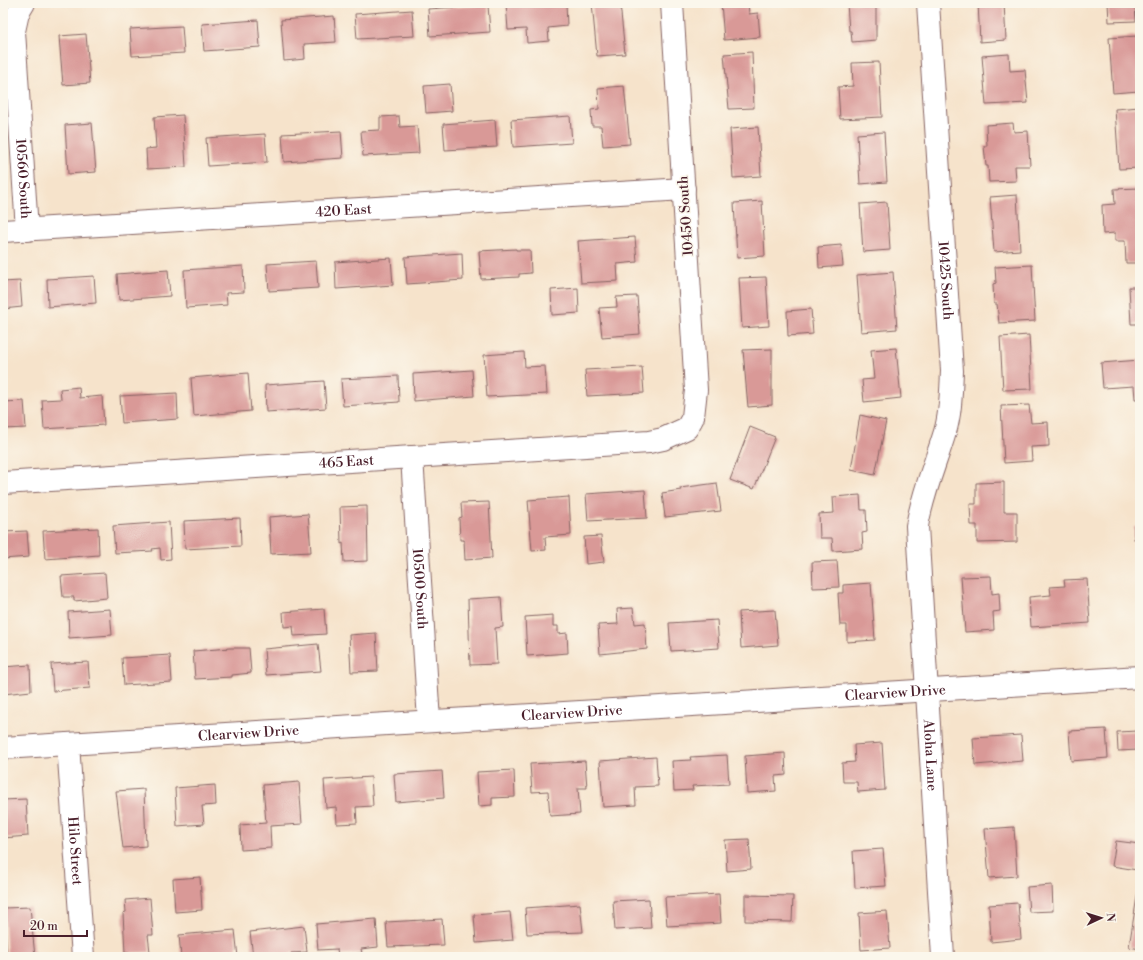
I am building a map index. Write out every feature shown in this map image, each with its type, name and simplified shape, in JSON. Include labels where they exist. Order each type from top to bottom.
[{"type":"street","name":"10560 South","points":[[24,3],[18,13],[14,31],[27,230]]},
{"type":"street","name":"10450 South","points":[[672,3],[696,390],[693,417],[687,428]]},
{"type":"street","name":"10425 South","points":[[918,553],[917,526],[921,500],[946,431],[951,402],[952,379],[928,3]]},
{"type":"street","name":"420 East","points":[[3,232],[684,189]]},
{"type":"street","name":"465 East","points":[[3,483],[649,442],[663,439],[687,428]]},
{"type":"street","name":"10500 South","points":[[412,457],[429,721]]},
{"type":"street","name":"Aloha Lane","points":[[918,553],[943,957]]},
{"type":"street","name":"Clearview Drive","points":[[3,748],[1140,677]]},
{"type":"street","name":"Hilo Street","points":[[68,744],[83,957]]},
{"type":"building","points":[[506,3],[566,3],[567,26],[548,28],[549,41],[527,43],[526,29],[508,30]]},
{"type":"building","points":[[592,3],[620,3],[625,54],[597,56]]},
{"type":"building","points":[[721,3],[748,3],[749,14],[758,13],[760,37],[724,40]]},
{"type":"building","points":[[847,3],[876,3],[876,40],[852,42],[851,31],[849,31]]},
{"type":"building","points":[[978,3],[1004,3],[1006,40],[980,42]]},
{"type":"building","points":[[1108,3],[1135,3],[1136,21],[1109,22]]},
{"type":"building","points":[[488,5],[490,32],[430,36],[428,9]]},
{"type":"building","points":[[412,10],[414,36],[357,39],[355,14]]},
{"type":"building","points":[[334,16],[336,42],[304,44],[305,59],[284,61],[281,20]]},
{"type":"building","points":[[258,20],[260,47],[204,51],[202,24]]},
{"type":"building","points":[[182,26],[184,53],[132,56],[130,29]]},
{"type":"building","points":[[86,34],[90,83],[63,85],[59,36]]},
{"type":"building","points":[[1137,36],[1140,73],[1138,73],[1139,91],[1113,93],[1109,38]]},
{"type":"building","points":[[752,52],[754,108],[729,109],[724,54]]},
{"type":"building","points":[[1009,54],[1010,71],[1025,70],[1028,103],[986,105],[982,56]]},
{"type":"building","points":[[879,62],[882,117],[840,119],[838,87],[853,86],[852,63]]},
{"type":"building","points":[[450,84],[452,111],[426,113],[424,86]]},
{"type":"building","points":[[624,86],[630,144],[603,146],[601,126],[592,126],[591,110],[599,109],[598,88]]},
{"type":"building","points":[[1140,107],[1140,168],[1119,169],[1115,109]]},
{"type":"building","points":[[183,115],[186,167],[147,169],[146,149],[156,148],[154,117]]},
{"type":"building","points":[[399,116],[400,127],[417,126],[419,153],[363,156],[361,131],[380,130],[380,117]]},
{"type":"building","points":[[570,116],[572,143],[513,147],[511,120]]},
{"type":"building","points":[[495,120],[497,147],[445,150],[443,124]]},
{"type":"building","points":[[92,123],[96,172],[68,174],[65,125]]},
{"type":"building","points":[[1013,123],[1014,132],[1028,131],[1030,166],[1015,166],[1016,181],[989,182],[988,166],[986,166],[984,146],[987,146],[986,125]]},
{"type":"building","points":[[758,127],[761,176],[733,178],[730,129]]},
{"type":"building","points":[[341,131],[343,158],[284,162],[282,134]]},
{"type":"building","points":[[884,132],[887,182],[860,184],[857,134]]},
{"type":"building","points":[[265,134],[267,162],[208,166],[206,138]]},
{"type":"building","points":[[1140,188],[1140,263],[1126,263],[1125,241],[1115,241],[1115,233],[1103,234],[1102,205],[1115,204],[1114,189]]},
{"type":"building","points":[[1017,195],[1020,250],[994,252],[990,197]]},
{"type":"building","points":[[762,201],[765,256],[737,258],[734,203]]},
{"type":"building","points":[[887,202],[890,250],[863,252],[860,204]]},
{"type":"building","points":[[635,237],[637,262],[617,264],[618,281],[581,283],[578,241]]},
{"type":"building","points":[[841,245],[843,266],[819,268],[818,247]]},
{"type":"building","points":[[516,249],[530,250],[531,273],[519,274],[519,277],[481,279],[479,251]]},
{"type":"building","points":[[462,253],[463,280],[407,284],[405,257]]},
{"type":"building","points":[[391,258],[393,285],[336,289],[335,262]]},
{"type":"building","points":[[316,261],[318,288],[269,291],[267,264]]},
{"type":"building","points":[[1032,265],[1035,321],[999,323],[997,304],[994,304],[993,284],[996,283],[995,267]]},
{"type":"building","points":[[243,266],[244,292],[226,293],[227,305],[186,308],[184,270]]},
{"type":"building","points":[[168,270],[170,296],[119,300],[117,274]]},
{"type":"building","points":[[893,272],[897,329],[861,332],[857,275]]},
{"type":"building","points":[[94,276],[96,303],[48,307],[47,279]]},
{"type":"building","points":[[766,277],[769,326],[742,328],[739,278]]},
{"type":"building","points":[[20,281],[22,307],[3,309],[3,282]]},
{"type":"building","points":[[1129,287],[1140,287],[1140,324],[1131,324]]},
{"type":"building","points":[[578,288],[579,313],[552,315],[551,290]]},
{"type":"building","points":[[637,296],[640,334],[602,337],[599,308],[617,307],[616,297]]},
{"type":"building","points":[[811,309],[813,334],[788,336],[787,311]]},
{"type":"building","points":[[1029,335],[1032,389],[1003,390],[1000,337]]},
{"type":"building","points":[[896,348],[901,398],[864,402],[862,380],[874,379],[871,350]]},
{"type":"building","points":[[772,349],[772,405],[748,407],[743,350]]},
{"type":"building","points":[[524,352],[525,367],[545,366],[547,394],[487,397],[484,355]]},
{"type":"building","points":[[1140,360],[1140,399],[1135,399],[1134,386],[1103,388],[1101,363]]},
{"type":"building","points":[[642,367],[644,393],[587,396],[585,370]]},
{"type":"building","points":[[472,370],[474,396],[414,401],[413,374]]},
{"type":"building","points":[[248,373],[251,411],[194,416],[191,378]]},
{"type":"building","points":[[398,376],[399,402],[343,406],[341,379]]},
{"type":"building","points":[[324,381],[326,408],[266,412],[265,385]]},
{"type":"building","points":[[79,387],[80,398],[102,396],[104,425],[44,429],[42,400],[61,399],[60,389]]},
{"type":"building","points":[[177,393],[178,419],[122,423],[120,396]]},
{"type":"building","points":[[24,401],[26,428],[3,429],[3,402]]},
{"type":"building","points":[[1029,405],[1031,423],[1048,422],[1049,446],[1031,447],[1032,461],[1004,463],[1001,406]]},
{"type":"building","points":[[860,415],[886,421],[875,475],[851,470]]},
{"type":"building","points":[[750,427],[775,437],[754,489],[730,480]]},
{"type":"building","points":[[1004,482],[1004,512],[1017,512],[1017,542],[977,543],[977,525],[971,525],[970,504],[976,504],[976,483]]},
{"type":"building","points":[[717,483],[721,511],[665,517],[662,493],[681,490],[680,488]]},
{"type":"building","points":[[645,490],[647,518],[588,521],[586,494]]},
{"type":"building","points":[[860,495],[861,510],[866,510],[867,532],[862,533],[863,549],[833,551],[832,538],[820,538],[819,514],[834,513],[833,497]]},
{"type":"building","points":[[569,497],[571,535],[545,537],[546,550],[532,551],[528,500]]},
{"type":"building","points":[[489,502],[492,558],[465,560],[464,540],[460,540],[459,518],[462,517],[461,503]]},
{"type":"building","points":[[367,506],[368,561],[344,562],[343,543],[341,544],[340,507]]},
{"type":"building","points":[[308,514],[311,552],[271,554],[269,517]]},
{"type":"building","points":[[240,518],[241,546],[185,549],[184,521]]},
{"type":"building","points":[[169,522],[171,559],[161,560],[160,548],[152,549],[153,551],[115,553],[113,526]]},
{"type":"building","points":[[1134,526],[1140,526],[1140,539],[1134,539]]},
{"type":"building","points":[[98,528],[99,555],[45,559],[43,531]]},
{"type":"building","points":[[27,531],[29,557],[3,559],[3,532]]},
{"type":"building","points":[[601,536],[604,562],[586,564],[584,537]]},
{"type":"building","points":[[837,561],[839,587],[813,588],[812,562]]},
{"type":"building","points":[[105,573],[107,598],[74,601],[74,597],[63,597],[61,576]]},
{"type":"building","points":[[991,576],[992,594],[999,593],[1000,611],[993,612],[994,630],[965,632],[961,577]]},
{"type":"building","points":[[1087,579],[1090,623],[1031,627],[1029,597],[1051,595],[1050,587],[1065,586],[1064,580]]},
{"type":"building","points":[[871,583],[875,640],[847,642],[847,625],[840,625],[838,593],[843,593],[843,585]]},
{"type":"building","points":[[501,597],[503,627],[495,628],[497,664],[470,665],[468,599]]},
{"type":"building","points":[[633,608],[635,624],[645,623],[647,649],[600,654],[598,625],[618,624],[617,609]]},
{"type":"building","points":[[110,609],[112,635],[69,638],[68,612]]},
{"type":"building","points":[[324,609],[326,634],[294,636],[293,626],[284,627],[283,612]]},
{"type":"building","points":[[775,610],[778,645],[741,648],[739,612]]},
{"type":"building","points":[[553,615],[553,626],[558,626],[558,634],[567,633],[568,653],[527,656],[525,617]]},
{"type":"building","points":[[717,620],[719,648],[671,651],[669,623]]},
{"type":"building","points":[[376,633],[378,671],[351,672],[349,635]]},
{"type":"building","points":[[318,644],[321,671],[266,675],[264,649]]},
{"type":"building","points":[[249,648],[251,673],[232,675],[232,677],[195,679],[193,651]]},
{"type":"building","points":[[170,655],[172,682],[124,685],[122,658]]},
{"type":"building","points":[[88,662],[90,688],[53,691],[51,664]]},
{"type":"building","points":[[30,665],[31,691],[3,694],[3,667]]},
{"type":"building","points":[[1106,729],[1108,758],[1071,761],[1069,731]]},
{"type":"building","points":[[1138,731],[1139,750],[1118,751],[1117,732]]},
{"type":"building","points":[[1021,735],[1023,761],[975,765],[973,738]]},
{"type":"building","points":[[882,743],[885,790],[858,792],[857,782],[843,782],[842,763],[855,762],[854,745]]},
{"type":"building","points":[[785,753],[786,775],[775,776],[776,791],[747,793],[745,756]]},
{"type":"building","points":[[727,755],[729,784],[692,786],[693,790],[674,791],[672,761],[691,760],[690,757]]},
{"type":"building","points":[[656,757],[658,786],[635,787],[636,805],[603,807],[600,761]]},
{"type":"building","points":[[585,761],[587,788],[578,788],[580,814],[550,816],[548,791],[532,792],[530,764]]},
{"type":"building","points":[[514,770],[515,797],[492,798],[492,805],[479,806],[477,772]]},
{"type":"building","points":[[442,771],[444,798],[396,802],[394,774]]},
{"type":"building","points":[[371,777],[373,806],[356,807],[357,823],[337,824],[336,807],[326,808],[324,780]]},
{"type":"building","points":[[299,782],[302,824],[270,826],[271,848],[241,850],[240,825],[266,823],[263,785]]},
{"type":"building","points":[[215,785],[216,805],[202,806],[204,824],[177,826],[175,788]]},
{"type":"building","points":[[144,789],[146,846],[123,848],[116,791]]},
{"type":"building","points":[[26,799],[28,836],[3,838],[3,800]]},
{"type":"building","points":[[1014,827],[1017,876],[989,878],[985,829]]},
{"type":"building","points":[[749,839],[751,869],[727,871],[725,840]]},
{"type":"building","points":[[1116,841],[1140,844],[1137,870],[1112,866]]},
{"type":"building","points":[[883,849],[886,886],[855,888],[853,851]]},
{"type":"building","points":[[200,877],[202,910],[175,912],[173,879]]},
{"type":"building","points":[[1052,885],[1053,911],[1029,912],[1027,887]]},
{"type":"building","points":[[1138,890],[1140,891],[1140,949],[1129,947]]},
{"type":"building","points":[[719,894],[721,923],[667,926],[665,897]]},
{"type":"building","points":[[745,895],[793,896],[792,922],[745,921]]},
{"type":"building","points":[[150,898],[153,935],[148,935],[150,952],[125,953],[123,913],[126,912],[125,900]]},
{"type":"building","points":[[649,899],[651,928],[615,930],[613,901]]},
{"type":"building","points":[[1018,903],[1021,939],[991,942],[989,905]]},
{"type":"building","points":[[580,904],[583,932],[527,934],[525,908]]},
{"type":"building","points":[[30,907],[35,957],[7,957],[4,908]]},
{"type":"building","points":[[887,911],[890,948],[861,950],[859,913]]},
{"type":"building","points":[[510,912],[513,940],[476,943],[474,915]]},
{"type":"building","points":[[376,919],[378,947],[361,949],[362,953],[338,955],[337,949],[318,950],[316,924]]},
{"type":"building","points":[[442,919],[444,945],[388,947],[386,922]]},
{"type":"building","points":[[304,926],[307,952],[291,953],[291,956],[283,957],[253,957],[250,932]]},
{"type":"building","points":[[235,930],[238,957],[181,957],[179,935]]}]
